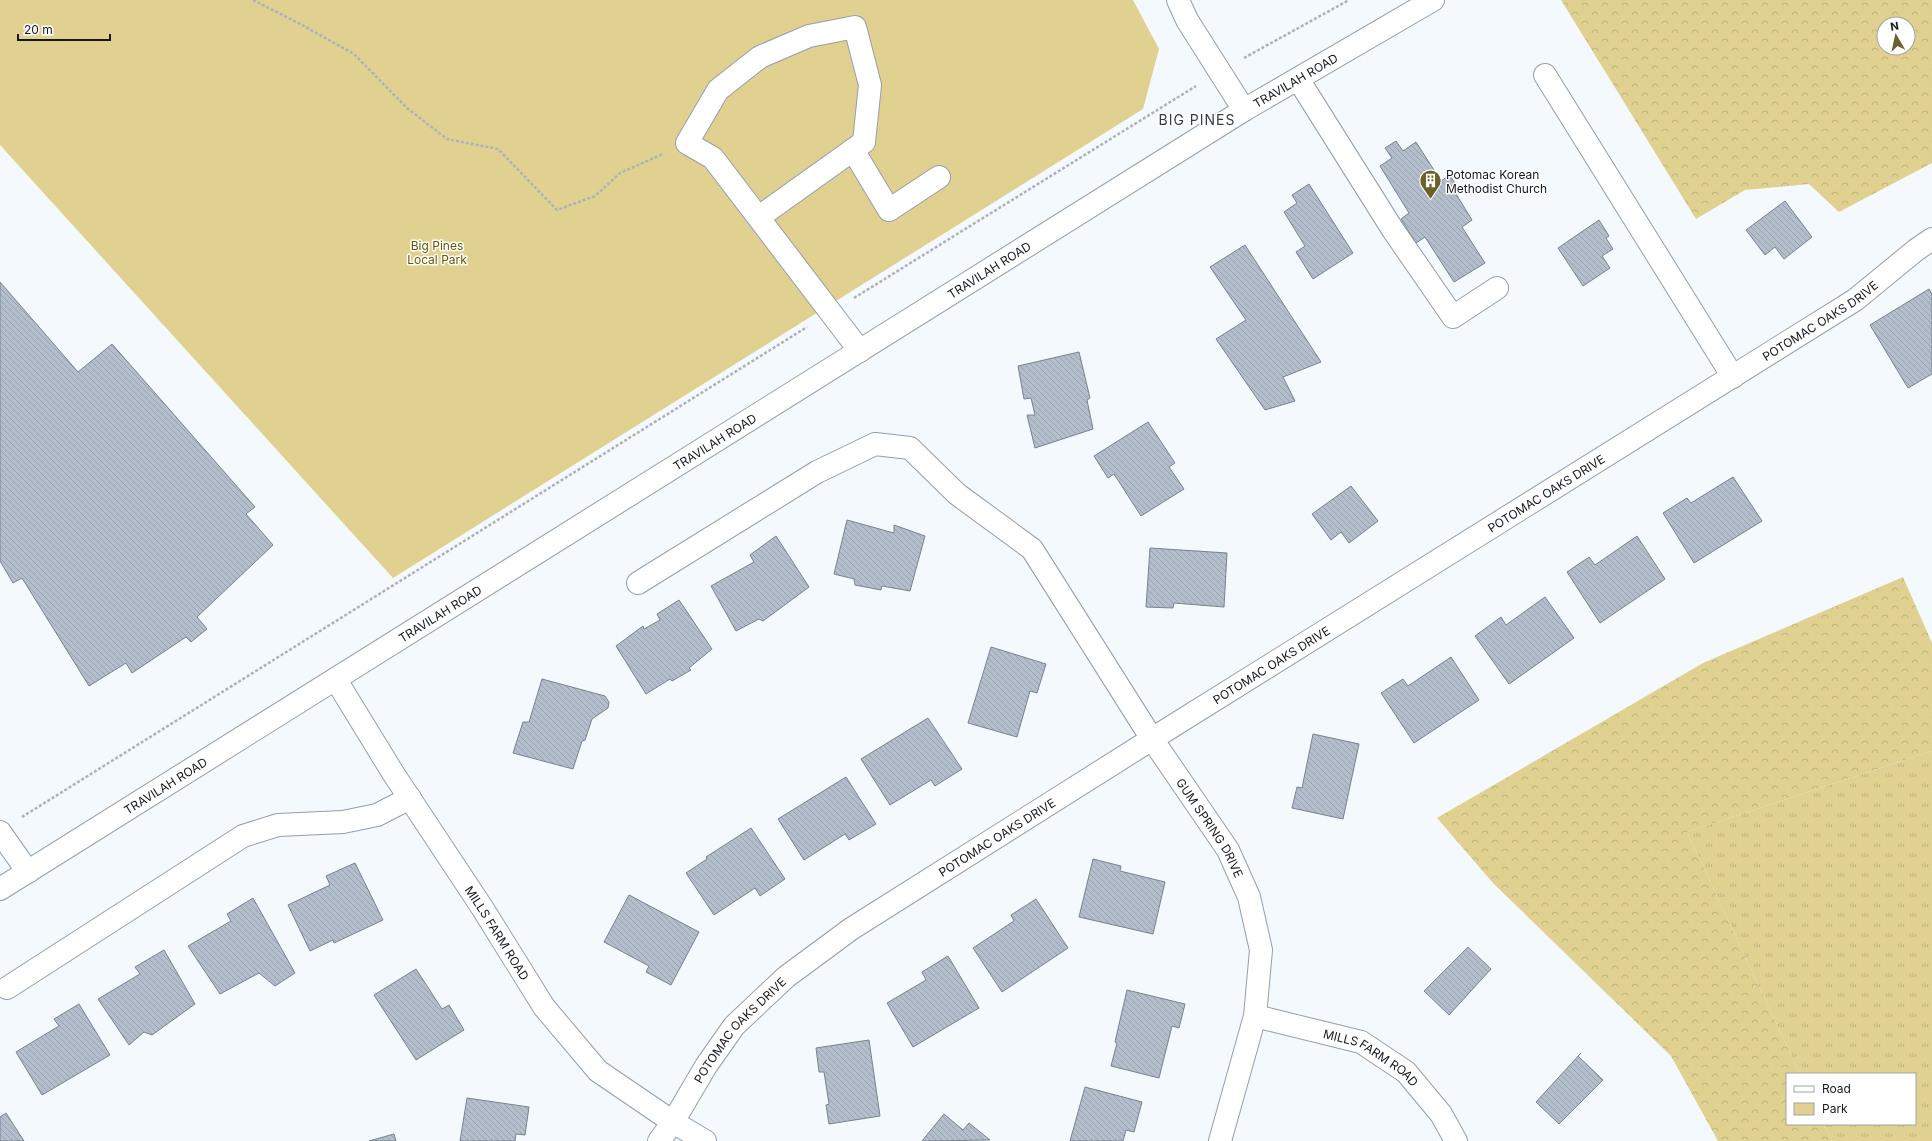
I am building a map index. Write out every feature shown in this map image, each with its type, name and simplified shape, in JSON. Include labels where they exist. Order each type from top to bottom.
[{"type":"street","points":[[1178,0],[1187,20],[1244,110]]},
{"type":"street","name":"TRAVILAH ROAD","points":[[0,889],[1244,110],[1433,0]]},
{"type":"street","points":[[759,217],[864,142],[870,85],[855,27],[809,36],[760,57],[718,90],[687,143],[714,158],[860,351]]},
{"type":"street","points":[[1545,76],[1733,377]]},
{"type":"street","points":[[1298,79],[1393,230],[1453,317],[1497,288]]},
{"type":"street","points":[[853,150],[889,210],[940,177]]},
{"type":"street","name":"POTOMAC OAKS DRIVE","points":[[659,1141],[673,1122],[706,1066],[734,1026],[786,976],[851,929],[1152,739],[1855,300],[1932,239]]},
{"type":"street","name":"GUM SPRING DRIVE","points":[[638,582],[817,472],[875,444],[910,448],[957,494],[1032,549],[1152,739],[1228,850],[1249,898],[1261,950],[1255,1016],[1220,1141]]},
{"type":"street","name":"MILLS FARM ROAD","points":[[336,680],[544,1007],[598,1071],[673,1122],[705,1141]]},
{"type":"street","points":[[7,988],[243,836],[278,825],[343,822],[377,815],[410,798]]},
{"type":"street","points":[[0,832],[28,872]]},
{"type":"street","name":"MILLS FARM ROAD","points":[[1255,1016],[1361,1042],[1406,1072],[1441,1114],[1456,1141]]},
{"type":"path","points":[[253,0],[354,54],[407,108],[447,139],[498,149],[557,210],[596,196],[620,173],[687,143]]},
{"type":"path","points":[[20,818],[1220,71],[1349,0]]},
{"type":"green space","name":"Big Pines Local Park","points":[[0,0],[1133,0],[1159,49],[1143,109],[393,578],[0,145]]},
{"type":"green space","points":[[1561,0],[1932,0],[1932,163],[1839,212],[1809,184],[1745,190],[1696,219]]},
{"type":"green space","points":[[1903,577],[1932,643],[1932,751],[1687,832],[1800,1073],[1786,1073],[1786,1125],[1824,1125],[1832,1141],[1718,1141],[1671,1056],[1493,883],[1437,818],[1703,663]]},
{"type":"green space","points":[[1932,751],[1932,1141],[1832,1141],[1824,1125],[1916,1125],[1916,1073],[1800,1073],[1687,832]]},
{"type":"building","name":"Potomac Korean Methodist Church","points":[[1396,141],[1403,151],[1416,142],[1441,181],[1450,175],[1457,187],[1453,189],[1472,220],[1462,227],[1485,263],[1454,282],[1425,237],[1416,243],[1401,219],[1409,213],[1380,166],[1392,158],[1385,148]]},
{"type":"building","points":[[1309,184],[1353,253],[1313,279],[1296,252],[1305,246],[1284,212],[1297,203],[1292,195]]},
{"type":"building","points":[[1785,201],[1812,237],[1784,259],[1775,247],[1765,255],[1746,230]]},
{"type":"building","points":[[1599,220],[1609,236],[1606,238],[1613,249],[1602,256],[1610,268],[1583,286],[1558,248]]},
{"type":"building","points":[[1245,245],[1321,362],[1283,377],[1295,401],[1265,410],[1216,339],[1246,320],[1210,267]]},
{"type":"building","points":[[0,282],[78,372],[112,344],[255,507],[246,514],[273,545],[197,617],[207,629],[191,642],[186,637],[132,673],[126,663],[89,686],[22,578],[13,583],[0,561]]},
{"type":"building","points":[[1929,289],[1932,294],[1932,374],[1908,388],[1870,325]]},
{"type":"building","points":[[1079,352],[1090,398],[1087,400],[1093,429],[1035,448],[1027,415],[1035,415],[1031,398],[1024,399],[1018,366]]},
{"type":"building","points":[[1148,422],[1175,463],[1169,467],[1184,489],[1141,516],[1114,474],[1108,478],[1094,456]]},
{"type":"building","points":[[1733,477],[1762,521],[1694,563],[1663,513],[1687,498],[1691,503]]},
{"type":"building","points":[[1351,486],[1378,521],[1349,543],[1341,532],[1331,540],[1312,514]]},
{"type":"building","points":[[847,520],[894,533],[894,525],[925,536],[910,591],[882,586],[881,590],[855,585],[854,579],[834,574]]},
{"type":"building","points":[[776,536],[809,587],[763,621],[759,619],[736,631],[711,586],[754,562],[750,555]]},
{"type":"building","points":[[1637,536],[1665,579],[1600,623],[1567,572],[1589,557],[1595,565]]},
{"type":"building","points":[[1150,548],[1227,553],[1224,607],[1174,603],[1173,608],[1146,607]]},
{"type":"building","points":[[1545,597],[1574,638],[1509,684],[1475,636],[1501,617],[1506,625]]},
{"type":"building","points":[[679,600],[712,649],[689,668],[691,670],[672,681],[670,679],[646,694],[616,646],[643,626],[644,629],[660,620],[657,614]]},
{"type":"building","points":[[991,647],[1046,664],[1037,693],[1030,691],[1017,737],[968,723]]},
{"type":"building","points":[[1451,657],[1479,700],[1414,743],[1381,693],[1403,679],[1408,686]]},
{"type":"building","points":[[542,679],[605,696],[609,702],[608,708],[592,719],[585,740],[582,741],[573,769],[513,753],[523,722],[529,722]]},
{"type":"building","points":[[928,718],[962,769],[935,786],[931,780],[890,805],[861,759]]},
{"type":"building","points":[[1313,734],[1359,744],[1343,819],[1292,808],[1297,787],[1302,788]]},
{"type":"building","points":[[846,777],[876,824],[849,840],[845,834],[804,860],[778,819]]},
{"type":"building","points":[[751,828],[785,879],[760,896],[755,888],[714,915],[686,873],[707,859],[706,857]]},
{"type":"building","points":[[1093,859],[1121,866],[1120,871],[1165,882],[1153,934],[1079,917]]},
{"type":"building","points":[[355,863],[383,920],[334,943],[333,940],[310,951],[288,905],[330,885],[326,876]]},
{"type":"building","points":[[629,895],[699,932],[671,985],[646,972],[649,966],[604,942]]},
{"type":"building","points":[[253,898],[295,973],[275,986],[259,973],[220,994],[188,946],[231,921],[227,914]]},
{"type":"building","points":[[1036,899],[1068,948],[1002,992],[973,948],[1014,921],[1011,915]]},
{"type":"building","points":[[1468,947],[1491,969],[1449,1015],[1424,991]]},
{"type":"building","points":[[164,950],[195,1004],[152,1035],[144,1032],[129,1045],[98,999],[140,974],[135,967]]},
{"type":"building","points":[[948,956],[979,1008],[913,1047],[887,1003],[926,980],[922,972]]},
{"type":"building","points":[[416,969],[442,1009],[449,1005],[464,1030],[416,1060],[374,995]]},
{"type":"building","points":[[1127,990],[1185,1004],[1179,1028],[1172,1026],[1159,1078],[1111,1066]]},
{"type":"building","points":[[79,1004],[110,1055],[42,1095],[16,1052],[59,1026],[54,1019]]},
{"type":"building","points":[[869,1040],[880,1116],[829,1124],[826,1105],[829,1104],[824,1072],[819,1072],[816,1048]]},
{"type":"building","points":[[1578,1056],[1603,1080],[1559,1124],[1536,1102]]},
{"type":"building","points":[[1085,1087],[1142,1102],[1134,1132],[1126,1130],[1123,1141],[1070,1141]]},
{"type":"building","points":[[467,1098],[529,1107],[525,1135],[516,1134],[515,1141],[460,1141]]},
{"type":"building","points":[[6,1113],[24,1141],[0,1141],[0,1117]]},
{"type":"building","points":[[944,1114],[963,1130],[969,1123],[990,1140],[922,1141]]},
{"type":"building","points":[[394,1134],[396,1141],[369,1141]]},
{"type":"place","name":"Potomac Korean Methodist Church","points":[[1431,200]]},
{"type":"district","name":"BIG PINES","points":[[1197,119]]}]
